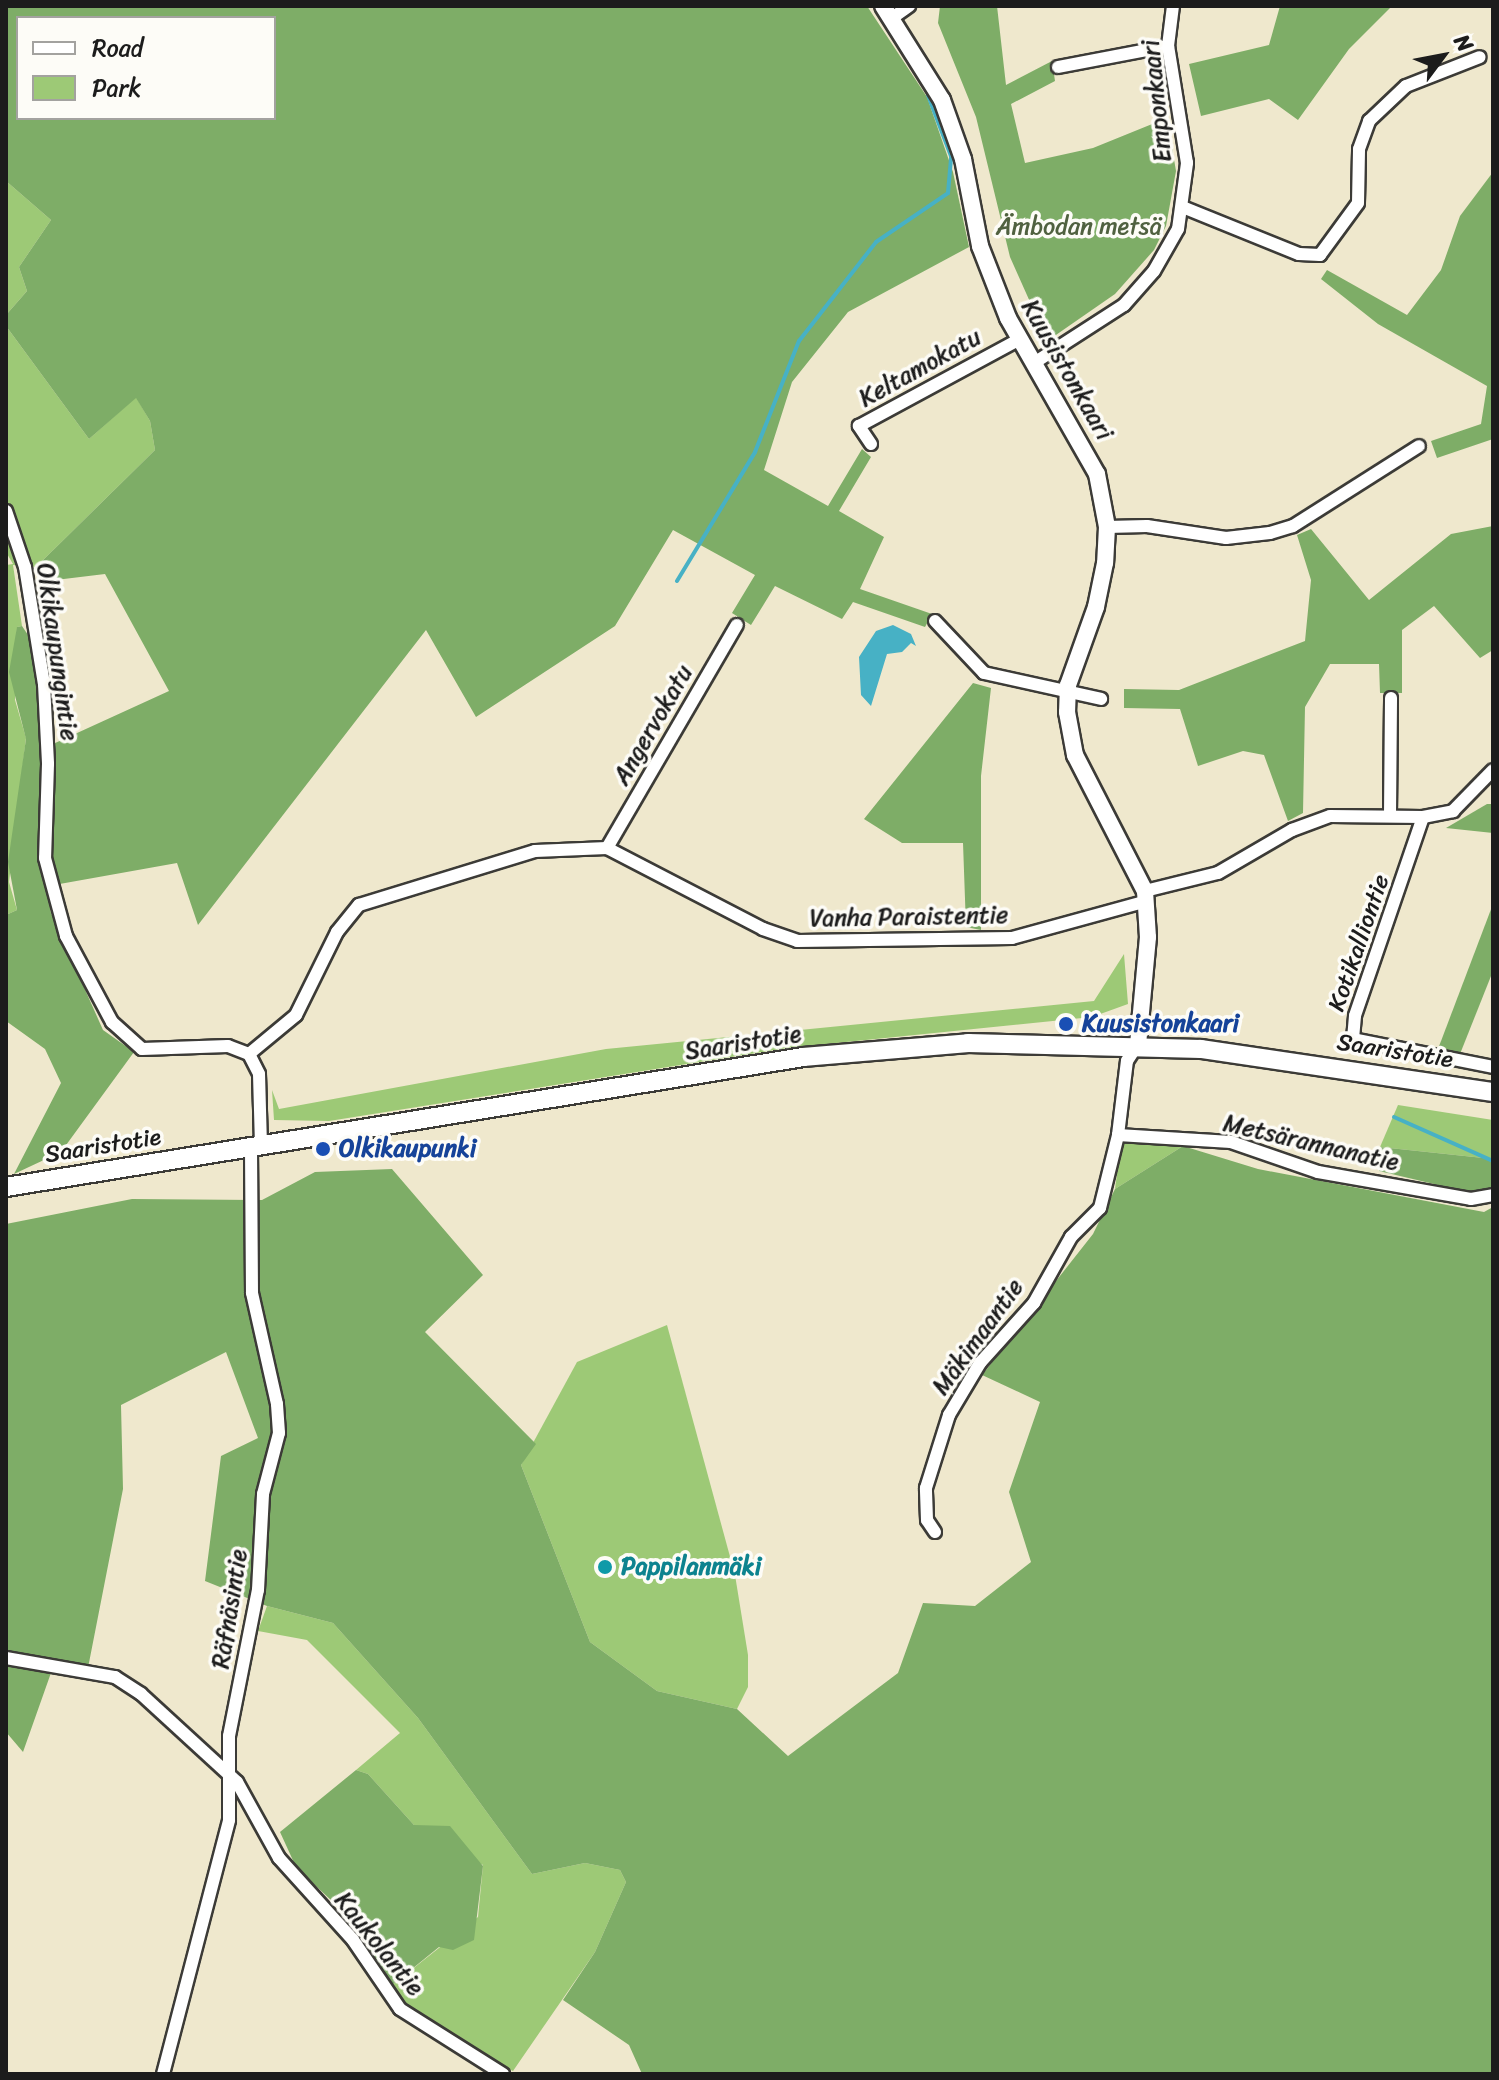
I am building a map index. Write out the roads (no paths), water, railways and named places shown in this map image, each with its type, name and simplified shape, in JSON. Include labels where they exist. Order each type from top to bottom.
[{"type":"main road","name":"Saaristotie","points":[[6,1187],[803,1057],[968,1043],[1138,1044],[1279,1057],[1493,1092]]},
{"type":"street","points":[[887,12],[909,6]]},
{"type":"street","name":"Emponkaari","points":[[1034,363],[1106,319],[1139,290],[1168,250],[1185,208],[1185,139],[1168,46],[1173,6]]},
{"type":"street","name":"Kuusistonkaari","points":[[887,12],[942,100],[963,159],[980,246],[1020,339],[1097,474],[1107,527],[1096,607],[1067,693],[1075,755],[1146,896]]},
{"type":"street","points":[[1058,67],[1168,46]]},
{"type":"street","points":[[1185,208],[1299,254],[1320,255],[1358,203],[1359,149],[1369,121],[1406,86],[1480,57]]},
{"type":"street","name":"Keltamokatu","points":[[871,444],[859,426],[1020,339]]},
{"type":"street","points":[[1107,527],[1147,526],[1226,538],[1270,533],[1324,508],[1419,446]]},
{"type":"street","name":"Olkikaupungintie","points":[[6,511],[28,580],[44,684],[48,748],[45,858],[66,936],[112,1022],[142,1049],[228,1046],[249,1054]]},
{"type":"street","points":[[935,621],[984,673],[1101,699]]},
{"type":"street","name":"Angervokatu","points":[[607,848],[737,625]]},
{"type":"street","points":[[1390,815],[1391,698]]},
{"type":"street","points":[[1423,817],[1453,811],[1493,770]]},
{"type":"street","name":"Vanha Paraistentie","points":[[249,1054],[296,1015],[337,932],[359,905],[535,851],[607,848],[763,929],[797,941],[1012,938],[1218,873],[1292,830],[1330,816],[1423,817]]},
{"type":"street","name":"Kotikalliontie","points":[[1423,817],[1355,1016],[1353,1039],[1493,1067]]},
{"type":"street","points":[[1138,1044],[1146,896]]},
{"type":"street","name":"Mäkimaantie","points":[[935,1532],[927,1520],[926,1488],[957,1398],[1034,1303],[1071,1237],[1100,1208],[1118,1135],[1127,1061],[1138,1044]]},
{"type":"street","points":[[249,1054],[259,1074],[256,1146]]},
{"type":"street","name":"Metsärannanatie","points":[[1118,1135],[1231,1142],[1318,1172],[1471,1199],[1493,1195]]},
{"type":"street","name":"Räfnäsintie","points":[[163,2074],[229,1820],[226,1769],[258,1590],[263,1494],[279,1433],[277,1404],[252,1293],[256,1146]]},
{"type":"street","name":"Kaukolantie","points":[[6,1658],[115,1677],[226,1769],[279,1858],[353,1940],[400,2009],[503,2074]]},
{"type":"water","points":[[893,625],[911,634],[916,646],[911,643],[902,652],[887,654],[871,706],[861,695],[859,657],[876,631]]},
{"type":"waterway","points":[[677,581],[755,452],[799,341],[876,242],[948,193],[951,156],[928,95]]},
{"type":"waterway","points":[[1394,1117],[1493,1161]]},
{"type":"place","name":"Kuusistonkaari","points":[[1066,1024]]},
{"type":"place","name":"Olkikaupunki","points":[[323,1149]]},
{"type":"place","name":"Pappilanmäki","points":[[605,1567]]},
{"type":"park label","name":"Ämbodan metsä","points":[[1079,227]]}]
